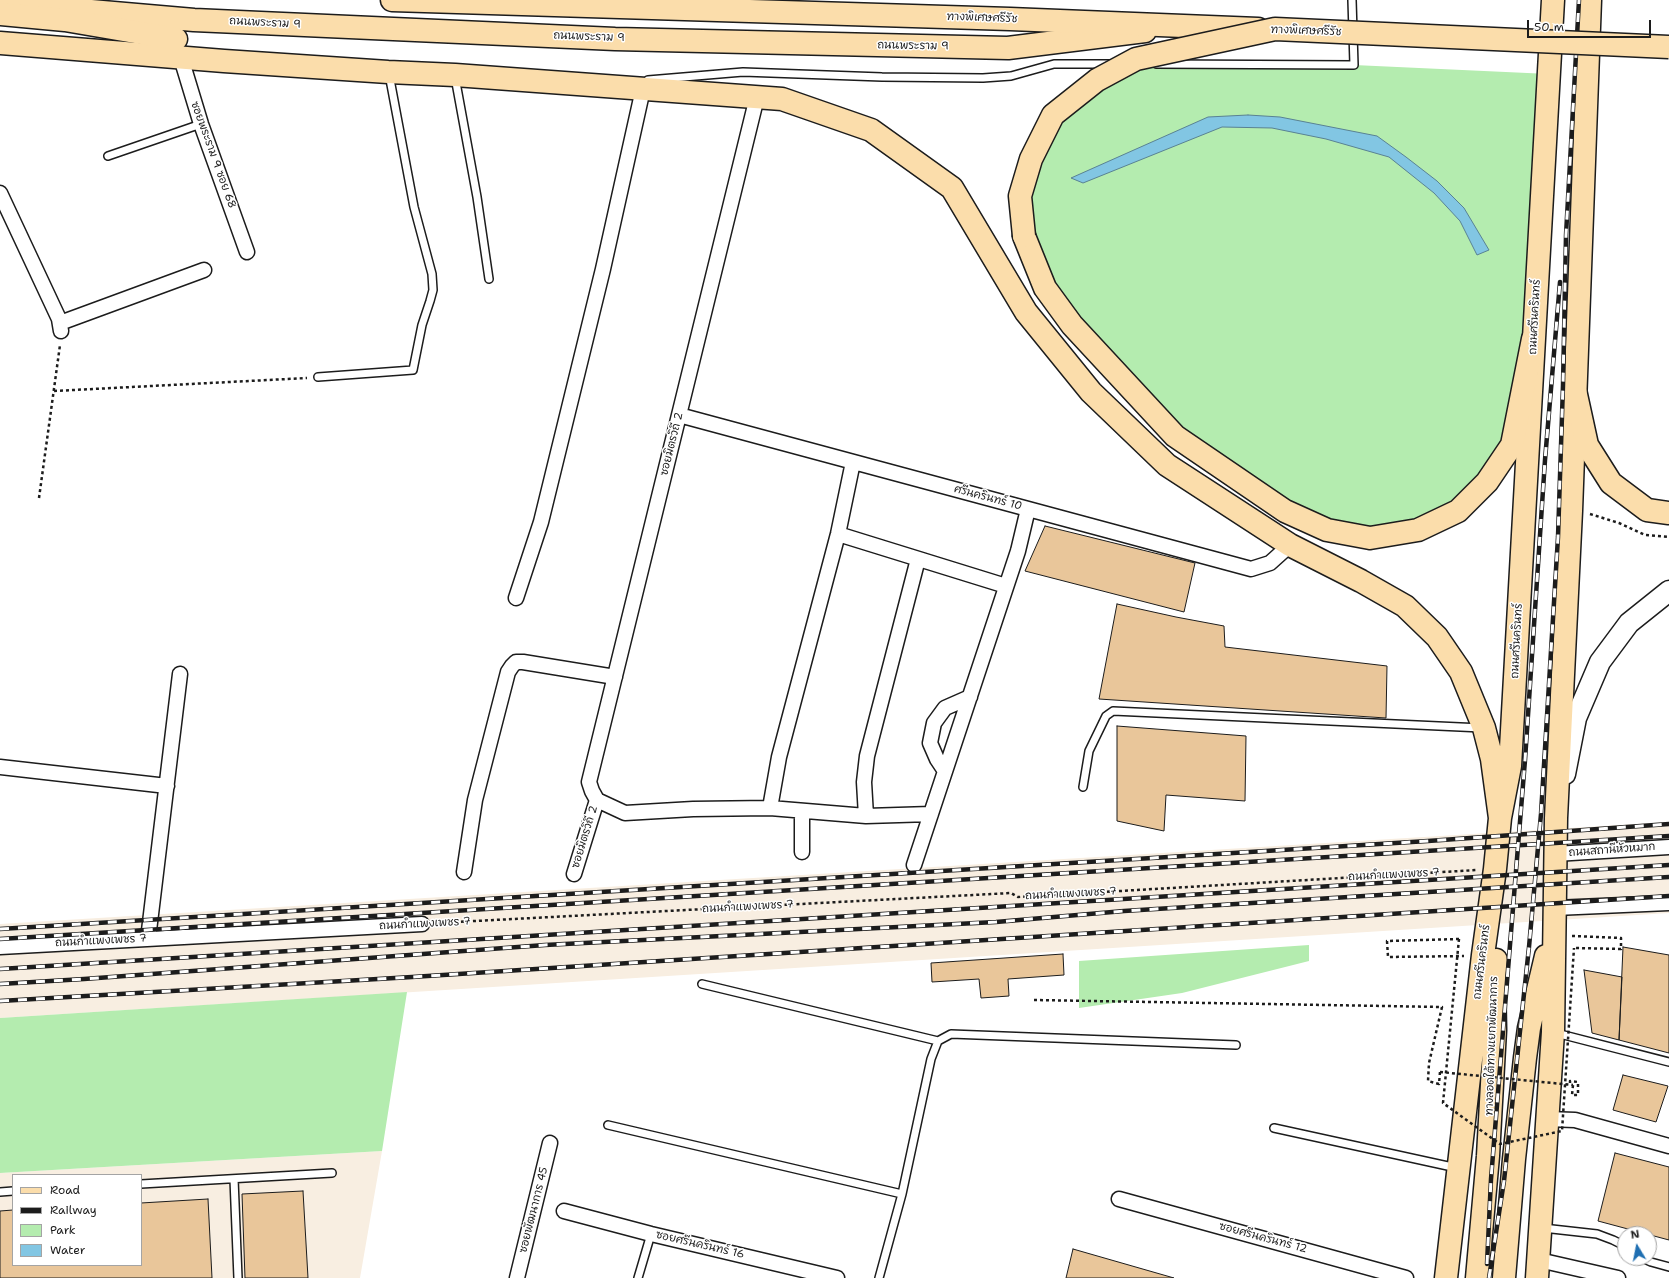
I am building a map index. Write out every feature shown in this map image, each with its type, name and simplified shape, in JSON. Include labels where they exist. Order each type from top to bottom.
[{"type":"main road","name":"ทางพิเศษศรีรัช","points":[[392,0],[1010,19],[1275,29],[1669,47]]},
{"type":"main road","name":"ถนนศรีนครินทร์","points":[[1446,1278],[1500,818],[1510,766],[1553,0]]},
{"type":"main road","points":[[1538,1269],[1553,1032],[1556,818],[1571,511],[1590,0]]},
{"type":"main road","name":"ถนนพระราม 9","points":[[0,3],[82,5],[194,20],[615,39],[1008,48],[1178,26]]},
{"type":"main road","points":[[0,14],[65,20],[179,48]]},
{"type":"main road","points":[[1275,29],[1136,60],[1097,80],[1053,115],[1031,159],[1020,196],[1024,236],[1045,288],[1072,325],[1175,436],[1285,511],[1327,530],[1370,538],[1418,530],[1458,512],[1487,482],[1512,445],[1533,339]]},
{"type":"main road","points":[[0,43],[179,48],[388,72],[455,75],[579,85],[640,83],[782,99],[872,130],[952,188],[1026,312],[1091,392],[1167,465],[1290,545],[1361,581],[1405,606],[1437,637],[1461,672],[1484,728],[1492,758],[1500,818]]},
{"type":"main road","points":[[1575,390],[1587,446],[1611,483],[1647,510],[1669,513]]},
{"type":"main road","points":[[1556,818],[1576,718],[1600,662],[1630,623],[1669,591]]},
{"type":"main road","name":"ทางลอดใต้ทางแยกพัฒนาการ","points":[[1478,1278],[1488,1156],[1495,1030],[1494,981],[1509,810],[1510,766]]},
{"type":"main road","points":[[1504,1278],[1514,1159],[1529,1028],[1555,923]]},
{"type":"street","name":"ซอยพระราม 9 ซอย 68","points":[[179,48],[201,124],[247,252]]},
{"type":"street","points":[[516,598],[541,522],[603,269],[640,83]]},
{"type":"street","name":"ซอยมิตรวิถี 2","points":[[574,874],[594,795],[589,782],[757,97]]},
{"type":"street","points":[[0,192],[60,328],[204,270]]},
{"type":"street","name":"ศรีนครินทร์ 10","points":[[679,415],[1251,570],[1270,562],[1290,545]]},
{"type":"street","points":[[770,808],[781,750],[838,534],[852,462]]},
{"type":"street","points":[[914,865],[1018,551],[1028,509]]},
{"type":"street","points":[[838,534],[1006,586]]},
{"type":"street","points":[[866,816],[864,782],[867,756],[918,559]]},
{"type":"street","points":[[464,872],[475,800],[508,672],[512,666],[516,662],[523,662],[615,677]]},
{"type":"street","points":[[148,939],[180,674]]},
{"type":"street","points":[[945,771],[937,759],[930,743],[934,723],[945,708],[970,697]]},
{"type":"street","points":[[0,768],[166,786]]},
{"type":"street","points":[[594,795],[625,813],[693,809],[770,808],[866,816],[931,814]]},
{"type":"street","points":[[802,811],[802,852]]},
{"type":"street","name":"ถนนสถานีหัวหมาก","points":[[1556,854],[1669,847]]},
{"type":"street","points":[[1555,923],[1669,903]]},
{"type":"street","name":"ถนนกำแพงเพชร 7","points":[[0,947],[422,924]]},
{"type":"street","points":[[1547,1119],[1575,1120],[1669,1146]]},
{"type":"street","name":"ซอยพัฒนาการ 45","points":[[517,1278],[550,1143]]},
{"type":"street","name":"ซอยศรีนครินทร์ 12","points":[[1119,1199],[1406,1278]]},
{"type":"street","name":"ซอยศรีนครินทร์ 16","points":[[564,1211],[651,1234],[837,1278]]},
{"type":"street","points":[[1538,1269],[1618,1278]]},
{"type":"lane","points":[[640,83],[744,72],[882,78],[983,78],[1010,76],[1054,64],[1354,65],[1352,0]]},
{"type":"lane","points":[[318,377],[413,370],[422,325],[433,290],[432,274],[414,207],[388,72]]},
{"type":"lane","points":[[455,75],[477,197],[489,279]]},
{"type":"lane","points":[[108,156],[201,124]]},
{"type":"lane","points":[[1083,787],[1090,751],[1106,716],[1114,711],[1484,728]]},
{"type":"lane","points":[[702,984],[938,1040],[951,1034],[1236,1046]]},
{"type":"lane","points":[[1553,1032],[1669,1062]]},
{"type":"lane","points":[[879,1278],[902,1194],[931,1059],[938,1040]]},
{"type":"lane","points":[[608,1125],[902,1194]]},
{"type":"lane","points":[[1274,1128],[1459,1168]]},
{"type":"lane","points":[[142,1184],[332,1173]]},
{"type":"lane","points":[[234,1179],[238,1278]]},
{"type":"lane","points":[[0,1192],[12,1192]]},
{"type":"lane","points":[[1541,1227],[1597,1234],[1617,1242]]},
{"type":"lane","points":[[638,1278],[651,1234]]},
{"type":"lane","points":[[1657,1264],[1669,1267]]},
{"type":"path","points":[[39,498],[54,391],[60,328]]},
{"type":"path","points":[[54,391],[318,377]]},
{"type":"path","points":[[1571,511],[1583,512],[1619,523],[1645,535],[1669,537]]},
{"type":"path","name":"ถนนกำแพงเพชร 7","points":[[422,924],[1011,893],[1018,897],[1495,869]]},
{"type":"path","points":[[1483,955],[1411,957],[1388,957],[1387,941],[1459,939],[1446,1073],[1443,1103],[1500,1144],[1562,1132],[1574,948],[1621,949],[1621,938],[1602,937],[1555,923]]},
{"type":"path","points":[[1034,1000],[1442,1007],[1429,1063],[1428,1081],[1439,1084],[1440,1072],[1573,1085],[1572,1095],[1578,1095],[1578,1082],[1570,1081]]},
{"type":"shaded area","points":[[1669,822],[1669,913],[0,1018],[0,924]]},
{"type":"shaded area","points":[[382,1151],[360,1278],[0,1278],[0,1173]]},
{"type":"green space","points":[[1131,62],[1354,65],[1549,74],[1533,339],[1512,445],[1487,482],[1418,530],[1327,530],[1175,436],[1072,325],[1024,236],[1031,159],[1053,115]]},
{"type":"green space","points":[[1309,945],[1309,961],[1182,993],[1079,1008],[1079,961]]},
{"type":"green space","points":[[407,992],[382,1151],[0,1173],[0,1018]]},
{"type":"water","points":[[1248,115],[1280,117],[1377,136],[1437,181],[1464,208],[1489,250],[1477,255],[1460,221],[1434,193],[1389,157],[1326,139],[1272,128],[1222,127],[1083,183],[1071,178],[1208,117]]},
{"type":"building","points":[[1045,526],[1195,563],[1184,612],[1025,571]]},
{"type":"building","points":[[1117,604],[1224,626],[1225,647],[1387,666],[1386,718],[1099,699]]},
{"type":"building","points":[[1117,726],[1246,736],[1245,801],[1166,795],[1164,831],[1117,821]]},
{"type":"building","points":[[1623,947],[1669,955],[1669,1053],[1619,1040]]},
{"type":"building","points":[[1063,954],[1064,975],[1008,979],[1009,996],[981,998],[979,979],[932,982],[931,963]]},
{"type":"building","points":[[1584,970],[1622,977],[1619,1040],[1592,1033]]},
{"type":"building","points":[[1623,1075],[1668,1086],[1656,1122],[1613,1110]]},
{"type":"building","points":[[1615,1153],[1669,1167],[1669,1240],[1657,1237],[1657,1226],[1617,1226],[1598,1221]]},
{"type":"building","points":[[303,1191],[308,1278],[245,1278],[242,1194]]},
{"type":"building","points":[[208,1199],[212,1278],[0,1278],[0,1211],[12,1210],[12,1266],[142,1266],[142,1203]]},
{"type":"building","points":[[1073,1249],[1174,1278],[1066,1278]]},
{"type":"railway","points":[[1489,1278],[1504,1181],[1529,947],[1541,814],[1558,537],[1566,235],[1579,0]]},
{"type":"railway","points":[[1487,1264],[1491,1179],[1525,760],[1545,460],[1560,282]]},
{"type":"railway","points":[[0,929],[1428,841],[1669,824]]},
{"type":"railway","points":[[0,939],[1669,836]]},
{"type":"railway","points":[[0,969],[1669,865]]},
{"type":"railway","points":[[0,984],[545,945],[996,922],[1124,911],[1669,877]]},
{"type":"railway","points":[[0,1001],[412,977],[1669,896]]}]
